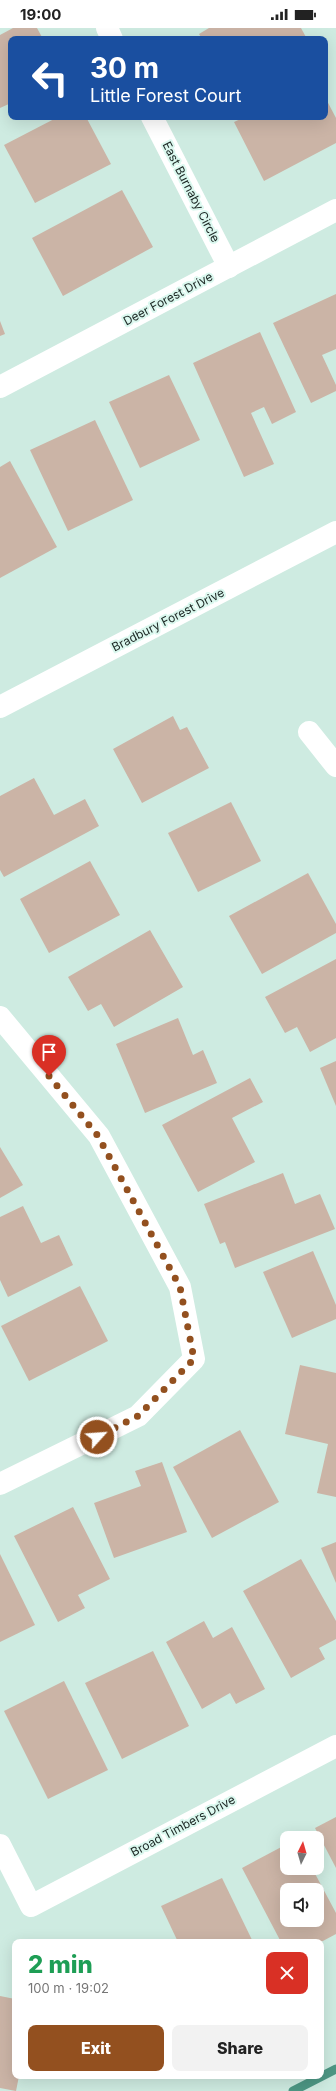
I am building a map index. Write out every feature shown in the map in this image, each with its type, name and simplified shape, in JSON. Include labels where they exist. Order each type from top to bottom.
[{"type":"street","name":"East Burnaby Circle","points":[[154,120],[229,267]]},
{"type":"street","name":"Deer Forest Drive","points":[[0,387],[336,210]]},
{"type":"street","name":"Bradbury Forest Drive","points":[[0,707],[336,532]]},
{"type":"street","points":[[309,732],[336,766]]},
{"type":"street","points":[[0,1017],[98,1136],[180,1287],[194,1359],[138,1416],[0,1484]]},
{"type":"street","name":"Broad Timbers Drive","points":[[0,1845],[31,1906],[336,1746]]},
{"type":"building","points":[[13,28],[37,28],[41,36],[8,36],[8,104],[0,108],[0,35]]},
{"type":"building","points":[[209,28],[301,28],[305,36],[200,36],[199,34]]},
{"type":"building","points":[[328,103],[336,118],[336,143],[264,181],[234,122],[238,120],[328,120]]},
{"type":"building","points":[[52,120],[88,120],[111,164],[35,203],[4,145]]},
{"type":"building","points":[[122,190],[153,247],[63,296],[32,238]]},
{"type":"building","points":[[336,294],[336,349],[322,355],[336,385],[336,391],[311,403],[273,323]]},
{"type":"building","points":[[0,321],[5,334],[0,336]]},
{"type":"building","points":[[260,332],[296,412],[272,424],[264,407],[251,413],[274,464],[244,477],[193,363]]},
{"type":"building","points":[[169,375],[200,440],[140,468],[109,402]]},
{"type":"building","points":[[95,420],[133,500],[68,531],[30,450]]},
{"type":"building","points":[[10,461],[57,547],[0,578],[0,467]]},
{"type":"building","points":[[173,716],[180,730],[187,727],[209,768],[142,803],[113,749]]},
{"type":"building","points":[[34,778],[54,815],[85,799],[99,826],[4,877],[0,870],[0,796]]},
{"type":"building","points":[[231,802],[261,861],[198,892],[168,833]]},
{"type":"building","points":[[90,861],[120,915],[49,953],[20,899]]},
{"type":"building","points":[[308,873],[336,924],[336,933],[262,974],[229,916]]},
{"type":"building","points":[[150,930],[183,987],[114,1027],[101,1004],[88,1011],[68,977]]},
{"type":"building","points":[[336,959],[336,1038],[310,1052],[297,1027],[285,1033],[265,997]]},
{"type":"building","points":[[178,1018],[193,1055],[203,1050],[217,1083],[145,1113],[116,1044]]},
{"type":"building","points":[[336,1061],[336,1106],[320,1068]]},
{"type":"building","points":[[250,1078],[263,1102],[232,1118],[255,1162],[198,1192],[162,1125]]},
{"type":"building","points":[[0,1147],[23,1185],[0,1198]]},
{"type":"building","points":[[283,1173],[295,1204],[320,1194],[335,1229],[235,1268],[225,1242],[220,1244],[204,1204]]},
{"type":"building","points":[[23,1206],[41,1243],[59,1235],[73,1265],[8,1297],[0,1280],[0,1217]]},
{"type":"building","points":[[313,1251],[336,1305],[336,1319],[292,1338],[263,1272]]},
{"type":"building","points":[[80,1286],[108,1341],[29,1381],[1,1326]]},
{"type":"building","points":[[300,1365],[336,1373],[336,1497],[317,1493],[328,1444],[285,1434]]},
{"type":"building","points":[[240,1430],[279,1502],[212,1538],[173,1467]]},
{"type":"building","points":[[162,1462],[187,1532],[114,1558],[94,1503],[141,1486],[135,1471]]},
{"type":"building","points":[[73,1507],[110,1579],[78,1595],[85,1608],[58,1622],[14,1536]]},
{"type":"building","points":[[336,1542],[336,1583],[321,1548]]},
{"type":"building","points":[[0,1554],[35,1625],[0,1642]]},
{"type":"building","points":[[301,1559],[336,1621],[336,1639],[319,1648],[325,1659],[291,1678],[243,1591]]},
{"type":"building","points":[[204,1621],[213,1638],[232,1627],[265,1689],[236,1704],[230,1693],[202,1709],[166,1642]]},
{"type":"building","points":[[153,1651],[189,1726],[122,1759],[85,1683]]},
{"type":"building","points":[[64,1681],[108,1770],[48,1799],[4,1711]]},
{"type":"building","points":[[336,1817],[336,1868],[324,1845],[324,1831],[317,1831],[315,1828]]},
{"type":"building","points":[[280,1848],[280,1875],[316,1875],[320,1883],[280,1883],[280,1927],[324,1927],[324,1890],[336,1913],[336,1934],[324,1940],[324,1939],[279,1939],[242,1868]]},
{"type":"building","points":[[222,1878],[252,1939],[177,1939],[161,1906]]},
{"type":"building","points":[[0,1996],[12,1998],[12,2079],[18,2079],[16,2091],[0,2088]]},
{"type":"waterway","points":[[324,2075],[336,2069]]},
{"type":"waterway","points":[[293,2091],[316,2079]]},
{"type":"route","points":[[49,1076],[98,1136],[180,1287],[194,1359],[138,1416],[97,1437]]}]
